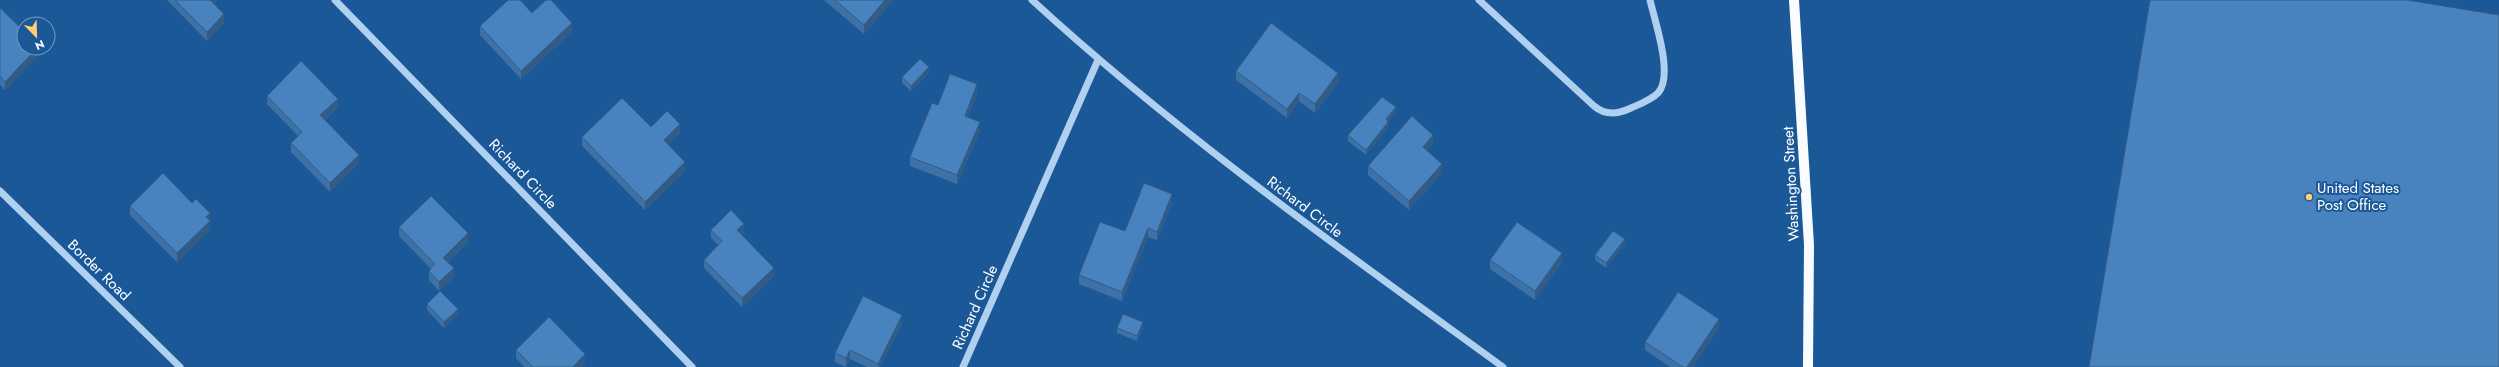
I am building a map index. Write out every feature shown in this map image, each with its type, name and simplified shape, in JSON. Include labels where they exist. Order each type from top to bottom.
[{"type":"main road","name":"Washington Street","points":[[1794,0],[1809,246],[1808,367]]},
{"type":"street","name":"Richard Circle","points":[[335,0],[692,367]]},
{"type":"street","name":"Richard Circle","points":[[1032,0],[1098,60],[1221,160],[1503,367]]},
{"type":"street","points":[[1479,0],[1594,106],[1611,114],[1621,112],[1649,99],[1658,93],[1664,83],[1665,68],[1650,0]]},
{"type":"street","name":"Richard Circle","points":[[963,367],[1098,60]]},
{"type":"street","name":"Border Road","points":[[0,191],[180,367]]},
{"type":"building","points":[[175,0],[210,0],[224,14],[207,32]]},
{"type":"building","points":[[508,0],[520,0],[532,13],[546,0],[551,0],[572,23],[521,71],[480,26]]},
{"type":"building","points":[[835,0],[885,0],[864,25]]},
{"type":"building","name":"United States Post Office","points":[[2150,0],[2407,0],[2499,15],[2499,367],[2089,367]]},
{"type":"building","points":[[0,8],[16,23],[16,56],[29,56],[5,82],[0,76]]},
{"type":"building","points":[[1271,23],[1338,73],[1315,104],[1299,93],[1287,109],[1236,71]]},
{"type":"building","points":[[920,59],[929,67],[911,86],[902,77]]},
{"type":"building","points":[[301,61],[338,99],[320,115],[359,155],[330,183],[291,143],[302,132],[267,96]]},
{"type":"building","points":[[950,74],[977,84],[965,116],[980,122],[957,175],[910,157],[932,103],[938,105]]},
{"type":"building","points":[[1382,97],[1396,107],[1386,119],[1388,122],[1366,150],[1348,135]]},
{"type":"building","points":[[622,98],[651,127],[667,111],[680,124],[664,140],[685,162],[645,202],[582,137]]},
{"type":"building","points":[[1412,116],[1433,135],[1423,147],[1442,164],[1409,201],[1368,166]]},
{"type":"building","points":[[163,173],[192,203],[196,199],[210,213],[206,217],[210,221],[177,253],[130,206]]},
{"type":"building","points":[[1144,183],[1172,194],[1157,232],[1148,228],[1122,292],[1079,275],[1100,222],[1125,231]]},
{"type":"building","points":[[431,196],[468,233],[443,258],[454,268],[439,282],[429,271],[435,264],[399,227]]},
{"type":"building","points":[[731,210],[744,224],[737,230],[774,268],[742,298],[704,260],[722,241],[711,230]]},
{"type":"building","points":[[1517,222],[1562,253],[1535,291],[1490,260]]},
{"type":"building","points":[[1613,231],[1625,239],[1606,263],[1595,255]]},
{"type":"building","points":[[440,291],[458,309],[444,322],[427,304]]},
{"type":"building","points":[[1678,292],[1719,319],[1687,367],[1683,367],[1645,342]]},
{"type":"building","points":[[863,296],[902,315],[878,364],[850,350],[846,358],[835,353]]},
{"type":"building","points":[[1123,314],[1143,322],[1137,336],[1117,328]]},
{"type":"building","points":[[549,317],[585,354],[573,367],[533,367],[516,350]]},
{"type":"place","name":"United States Post Office","points":[[2309,197]]}]
